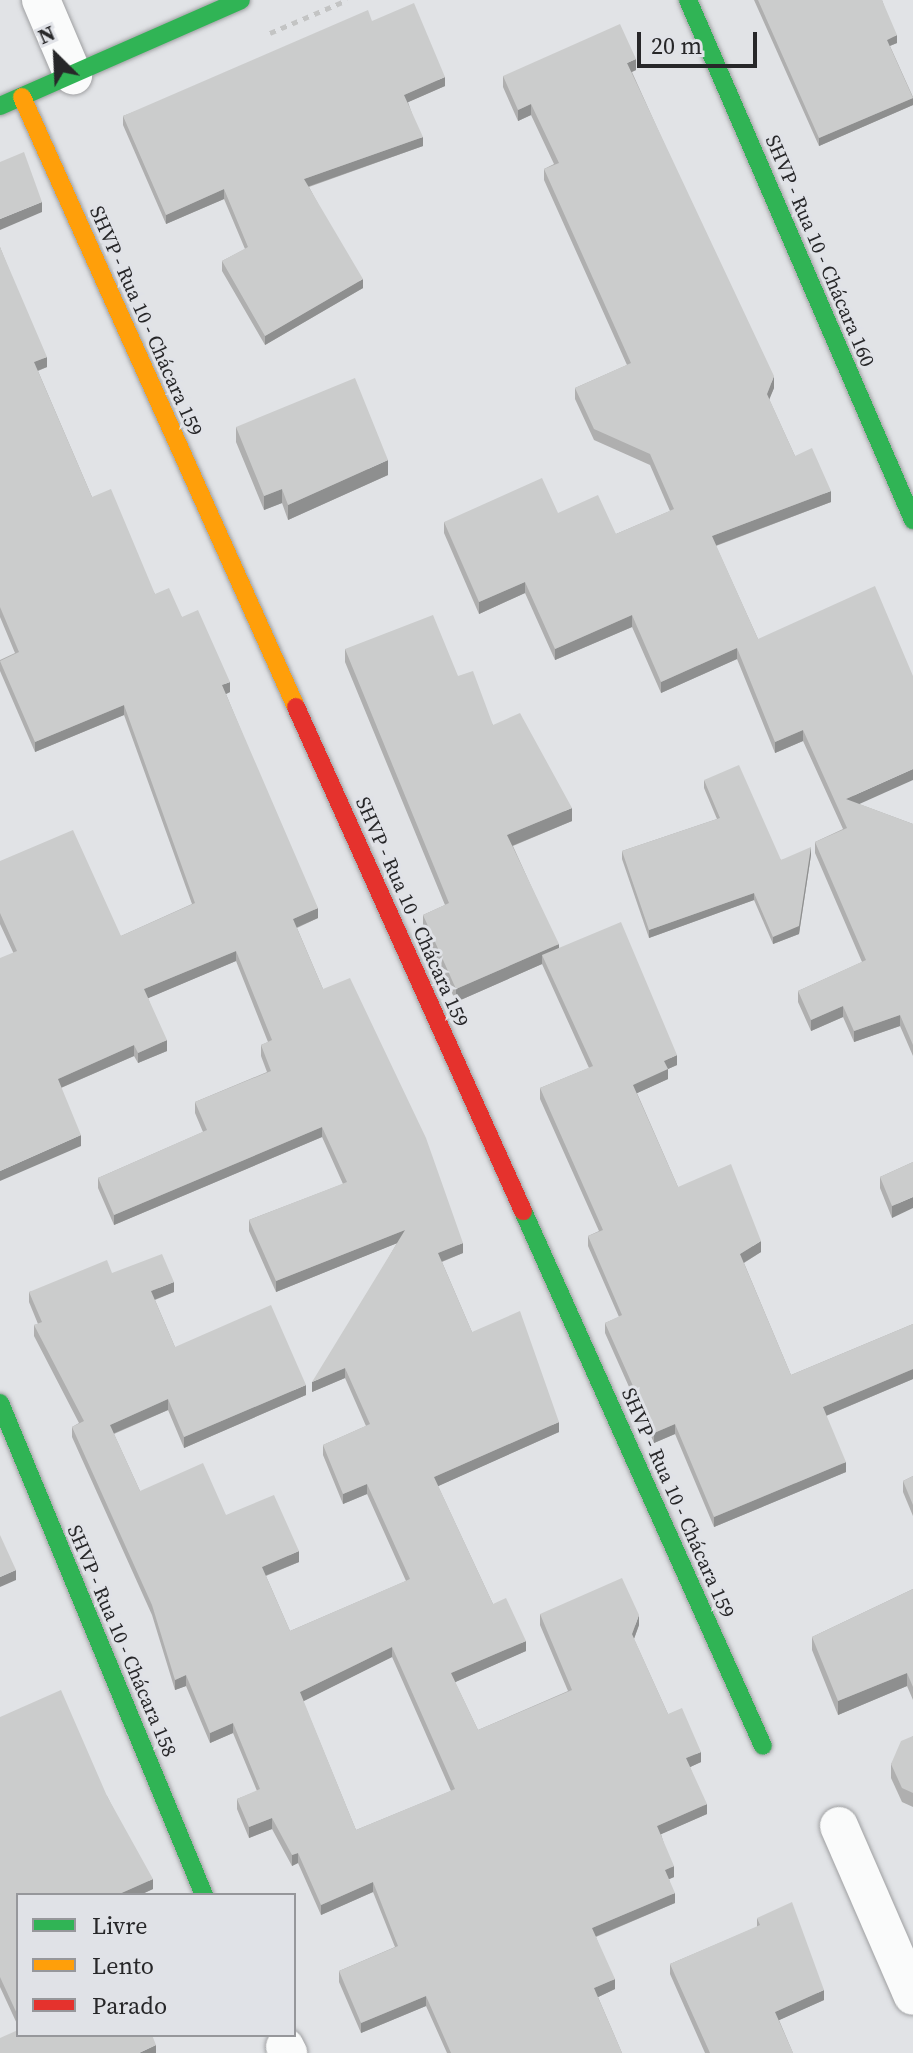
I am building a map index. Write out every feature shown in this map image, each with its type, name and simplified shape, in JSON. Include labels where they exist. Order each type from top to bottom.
[{"type":"street","points":[[41,0],[73,75]]},
{"type":"street","points":[[0,106],[241,0]]},
{"type":"street","name":"SHVP - Rua 10 - Chácara 160","points":[[688,0],[913,520]]},
{"type":"street","name":"SHVP - Rua 10 - Chácara 159","points":[[22,97],[763,1746]]},
{"type":"street","name":"SHVP - Rua 10 - Chácara 158","points":[[0,1403],[203,1893]]},
{"type":"street","points":[[839,1826],[913,1996]]},
{"type":"building","points":[[758,0],[882,0],[897,35],[887,40],[913,98],[819,138]]},
{"type":"building","points":[[414,3],[445,77],[404,95],[423,137],[304,179],[363,279],[265,336],[222,261],[248,247],[224,189],[166,215],[123,116],[368,10],[372,21]]},
{"type":"building","points":[[620,24],[636,59],[627,63],[774,376],[767,394],[795,456],[812,448],[831,491],[712,536],[758,639],[875,586],[913,676],[913,769],[846,799],[913,824],[913,1045],[900,1015],[854,1031],[843,1006],[811,1020],[798,991],[866,960],[815,842],[847,828],[803,730],[775,742],[737,648],[661,682],[632,615],[555,649],[525,582],[479,602],[444,522],[542,478],[558,513],[598,495],[616,534],[674,509],[650,454],[594,429],[575,388],[631,363],[544,169],[559,163],[531,104],[518,110],[503,76]]},
{"type":"building","points":[[24,152],[42,202],[0,219],[0,162]]},
{"type":"building","points":[[0,247],[47,357],[34,362],[92,497],[111,489],[155,594],[169,588],[182,617],[198,610],[230,682],[222,685],[318,908],[293,919],[323,989],[350,978],[426,1138],[463,1243],[438,1253],[472,1332],[520,1311],[559,1422],[434,1477],[493,1604],[506,1598],[526,1641],[451,1673],[478,1730],[572,1690],[540,1614],[622,1578],[639,1615],[632,1634],[668,1714],[682,1708],[701,1752],[686,1758],[707,1804],[657,1826],[674,1866],[665,1870],[675,1893],[592,1928],[615,1979],[594,1988],[622,2053],[451,2053],[426,1996],[361,2023],[339,1971],[398,1946],[373,1882],[321,1905],[298,1853],[292,1855],[272,1818],[249,1827],[237,1799],[260,1789],[233,1723],[210,1733],[186,1675],[175,1680],[152,1605],[72,1427],[84,1421],[34,1325],[42,1322],[29,1292],[107,1260],[112,1273],[162,1254],[174,1282],[151,1291],[175,1347],[271,1305],[306,1385],[184,1437],[168,1399],[110,1425],[140,1491],[203,1463],[226,1515],[274,1495],[299,1551],[262,1567],[290,1631],[410,1579],[367,1484],[343,1494],[323,1445],[370,1424],[345,1368],[312,1382],[405,1230],[276,1281],[249,1220],[347,1182],[322,1127],[114,1215],[98,1178],[207,1130],[195,1102],[271,1071],[261,1045],[272,1040],[236,951],[144,989],[167,1040],[138,1053],[134,1045],[58,1079],[81,1135],[0,1171],[0,958],[17,951],[0,913],[0,861],[73,830],[121,936],[195,903],[124,705],[35,742],[0,661],[19,652],[0,607]],"holes":[[[392,1647],[455,1789],[356,1830],[300,1692]]]},
{"type":"building","points":[[355,378],[388,460],[288,505],[282,489],[264,496],[236,427]]},
{"type":"building","points":[[433,615],[458,676],[473,671],[493,725],[520,713],[572,808],[507,835],[559,944],[456,989],[423,915],[449,903],[345,649]]},
{"type":"building","points":[[739,765],[781,860],[811,847],[799,926],[773,937],[754,893],[649,930],[622,851],[720,818],[704,780]]},
{"type":"building","points":[[621,922],[677,1055],[664,1061],[668,1069],[633,1085],[678,1187],[731,1164],[761,1241],[740,1254],[791,1375],[913,1324],[913,1369],[823,1407],[846,1462],[714,1517],[675,1424],[654,1433],[605,1323],[622,1315],[588,1236],[603,1230],[540,1088],[593,1066],[542,955]]},
{"type":"building","points":[[913,1162],[913,1197],[892,1206],[880,1177]]},
{"type":"building","points":[[913,1476],[913,1505],[903,1481]]},
{"type":"building","points":[[0,1535],[16,1570],[0,1577]]},
{"type":"building","points":[[913,1589],[913,1687],[907,1673],[838,1701],[812,1637]]},
{"type":"building","points":[[61,1690],[107,1796],[153,1879],[122,1893],[16,1893],[16,2012],[0,1977],[0,1717]]},
{"type":"building","points":[[913,1736],[913,1793],[902,1788],[891,1764],[901,1741]]},
{"type":"building","points":[[792,1902],[824,1990],[775,2012],[793,2053],[710,2053],[670,1964],[760,1925],[757,1918]]},
{"type":"building","points":[[16,2031],[16,2037],[153,2037],[156,2045],[139,2053],[0,2053],[0,2038]]},
{"type":"traffic: fast","points":[[0,106],[241,0]]},
{"type":"traffic: fast","points":[[688,0],[913,520]]},
{"type":"traffic: fast","points":[[523,1211],[763,1746]]},
{"type":"traffic: fast","points":[[0,1403],[203,1893]]},
{"type":"traffic: slow","points":[[22,97],[296,707]]},
{"type":"traffic: jam","points":[[296,707],[523,1211]]}]
